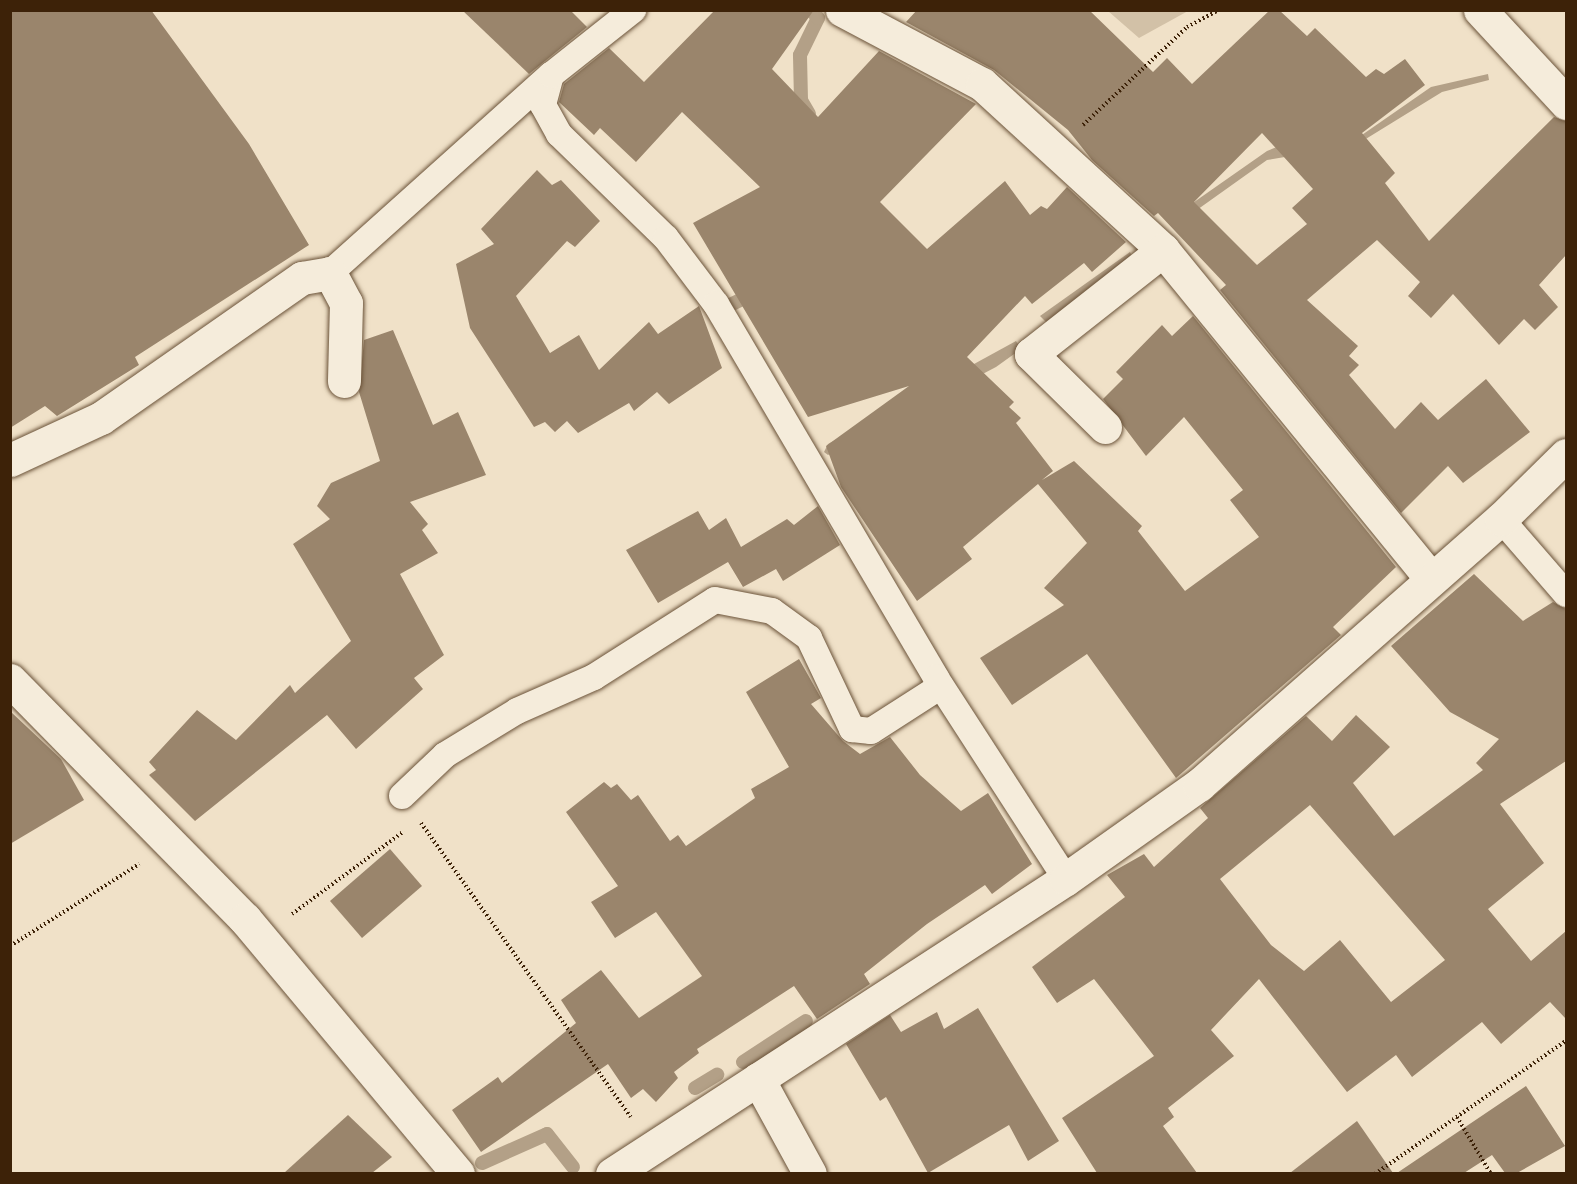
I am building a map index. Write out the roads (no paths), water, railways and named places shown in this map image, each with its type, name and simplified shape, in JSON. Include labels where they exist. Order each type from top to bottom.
[{"type":"street","points":[[842,10],[982,84],[1164,250],[1431,579]]},
{"type":"street","points":[[1480,10],[1566,103]]},
{"type":"street","points":[[1105,427],[1031,354],[1164,250]]},
{"type":"street","points":[[10,460],[101,418],[302,278],[330,273],[346,303],[344,381]]},
{"type":"street","points":[[612,1173],[1066,879],[1199,785],[1501,519],[1566,455]]},
{"type":"street","points":[[10,680],[261,938],[458,1173]]},
{"type":"street","points":[[758,1079],[810,1173]]},
{"type":"lane","points":[[330,273],[551,75],[633,10]]},
{"type":"lane","points":[[551,75],[543,105],[558,134],[666,238],[716,304],[941,686],[1066,879]]},
{"type":"lane","points":[[1501,519],[1566,594]]},
{"type":"lane","points":[[402,796],[445,755],[517,711],[594,677],[715,600],[772,611],[809,638],[852,729],[871,731],[941,686]]},
{"type":"waterway","points":[[809,114],[801,100],[800,55],[818,18],[811,10]]},
{"type":"waterway","points":[[730,305],[755,293]]},
{"type":"waterway","points":[[743,1062],[806,1021]]},
{"type":"waterway","points":[[695,1088],[717,1075]]},
{"type":"waterway","points":[[482,1163],[547,1134],[573,1167]]}]
